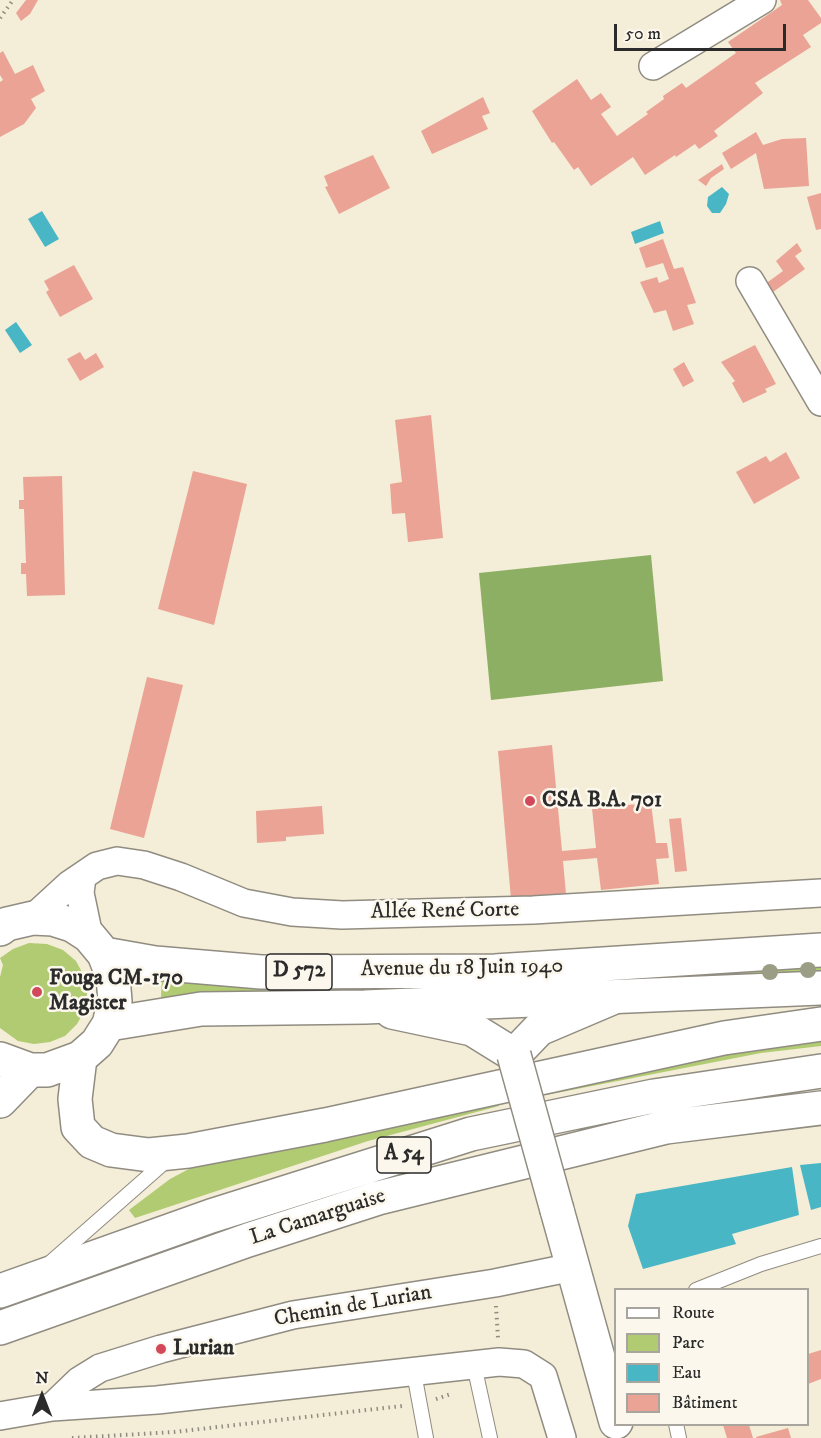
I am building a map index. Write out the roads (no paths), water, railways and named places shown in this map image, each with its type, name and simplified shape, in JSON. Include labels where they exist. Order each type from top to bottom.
[{"type":"main road","points":[[0,929],[7,924],[33,918]]},
{"type":"main road","name":"Avenue du 18 Juin 1940","points":[[33,918],[53,919],[72,925],[96,945],[155,963],[261,972],[499,986],[613,997],[821,988]]},
{"type":"main road","points":[[0,1101],[15,1065],[47,1070],[80,1058],[97,1043],[109,1024],[115,1001],[113,977],[96,945]]},
{"type":"main road","name":"Avenue du 18 Juin 1940","points":[[109,1024],[201,1010],[365,1007],[499,986],[821,950]]},
{"type":"main road","points":[[499,986],[514,1055],[614,1416]]},
{"type":"main road","points":[[514,1055],[538,1029],[613,997]]},
{"type":"main road","points":[[365,1007],[472,1029],[514,1055]]},
{"type":"main road","points":[[80,1058],[75,1099],[78,1127],[92,1142],[111,1150],[139,1154],[176,1153],[325,1125],[724,1038],[821,1024]]},
{"type":"main road","name":"La Camarguaise","points":[[14,1286],[211,1216],[471,1134],[654,1096],[821,1071]]},
{"type":"main road","name":"La Camarguaise","points":[[0,1328],[270,1233],[378,1198],[666,1127],[821,1108]]},
{"type":"main road","points":[[0,1347],[200,1276],[414,1204],[497,1167]]},
{"type":"street","points":[[653,66],[762,0]]},
{"type":"street","points":[[750,281],[821,402]]},
{"type":"street","name":"Allée René Corte","points":[[33,918],[97,866],[117,861],[144,865],[181,877],[244,903],[292,912],[342,915],[541,909],[821,893]]},
{"type":"street","points":[[82,877],[80,893],[96,945]]},
{"type":"street","name":"Chemin de Lurian","points":[[52,1407],[79,1382],[100,1368],[135,1357],[293,1315],[495,1283],[573,1267]]},
{"type":"street","points":[[0,1416],[52,1407],[158,1400],[487,1364],[524,1364],[543,1376],[562,1438]]},
{"type":"lane","points":[[14,1286],[176,1153]]},
{"type":"lane","points":[[701,1288],[761,1264],[821,1246]]},
{"type":"lane","points":[[487,1364],[490,1438]]},
{"type":"lane","points":[[414,1373],[426,1438]]},
{"type":"water","points":[[722,187],[729,194],[726,204],[720,213],[712,213],[707,206],[708,197]]},
{"type":"water","points":[[42,211],[59,239],[45,247],[28,219]]},
{"type":"water","points":[[660,221],[664,233],[635,244],[631,232]]},
{"type":"water","points":[[16,322],[32,345],[20,353],[5,330]]},
{"type":"water","points":[[821,1163],[821,1207],[811,1210],[800,1165]]},
{"type":"water","points":[[792,1167],[799,1215],[732,1234],[736,1244],[643,1269],[628,1226],[636,1194]]},
{"type":"place","name":"CSA B.A. 701","points":[[530,801]]},
{"type":"place","name":"Fouga CM-170 Magister","points":[[37,992]]},
{"type":"place","name":"Lurian","points":[[161,1349]]}]
